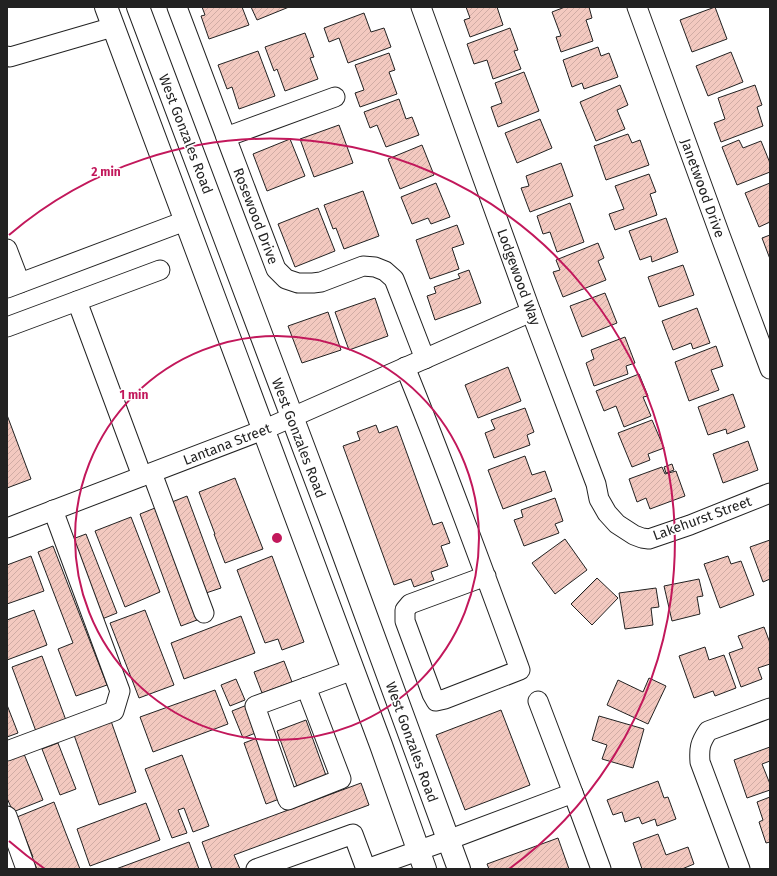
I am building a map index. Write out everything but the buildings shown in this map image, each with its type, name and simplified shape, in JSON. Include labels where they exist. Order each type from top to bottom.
[{"type":"main road","name":"West Gonzales Road","points":[[138,7],[332,523],[459,869]]},
{"type":"main road","points":[[109,17],[381,745],[422,860]]},
{"type":"street","name":"Rosewood Drive","points":[[177,7],[276,269],[286,279],[298,283],[313,284],[363,266],[375,267],[385,271],[394,279],[425,359]]},
{"type":"street","name":"Lodgewood Way","points":[[421,7],[531,312],[596,484],[599,499],[607,513],[617,524],[634,535]]},
{"type":"street","name":"Janetwood Drive","points":[[637,7],[770,369]]},
{"type":"street","points":[[7,56],[109,17]]},
{"type":"street","points":[[226,137],[335,97]]},
{"type":"street","points":[[7,249],[13,285],[185,221]]},
{"type":"street","points":[[7,327],[160,270]]},
{"type":"street","points":[[77,301],[204,613]]},
{"type":"street","name":"Lantana Street","points":[[7,528],[263,430],[531,312]]},
{"type":"street","points":[[405,367],[486,576],[520,670],[445,699],[436,701],[432,694],[405,621],[405,610],[410,604],[486,576]]},
{"type":"street","name":"Lakehurst Street","points":[[634,535],[650,539],[690,525],[770,493]]},
{"type":"street","points":[[7,751],[114,711],[120,691],[53,510]]},
{"type":"street","points":[[306,687],[341,779],[288,800],[255,706],[306,687],[353,670]]},
{"type":"street","points":[[538,702],[601,869]]},
{"type":"street","points":[[740,869],[700,762],[699,751],[702,740],[708,732],[770,708]]},
{"type":"street","points":[[256,869],[353,834],[371,868],[422,860],[448,840],[573,793]]},
{"type":"street","points":[[7,816],[26,869]]}]
